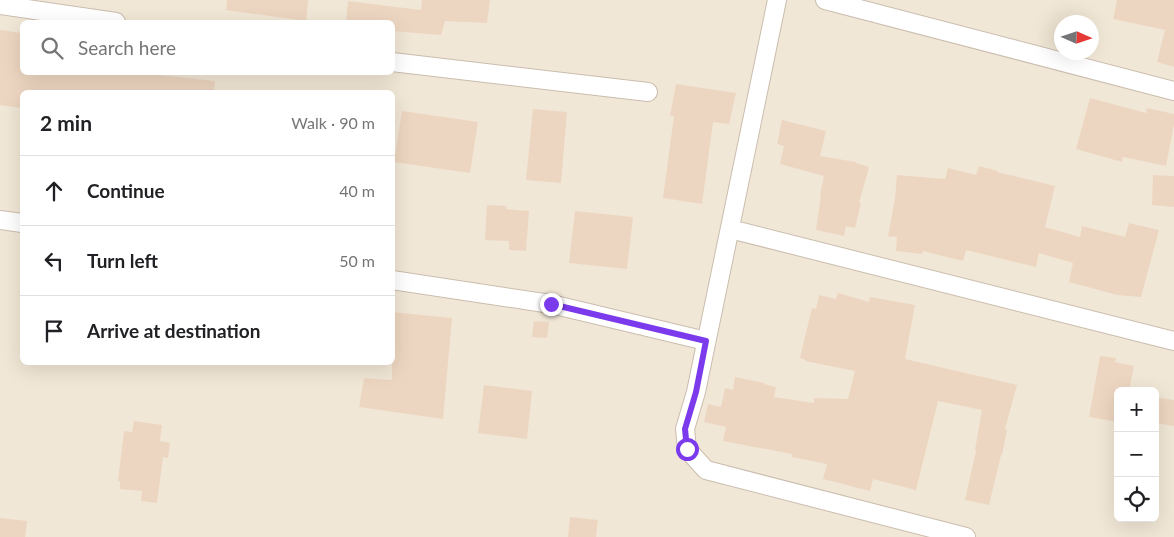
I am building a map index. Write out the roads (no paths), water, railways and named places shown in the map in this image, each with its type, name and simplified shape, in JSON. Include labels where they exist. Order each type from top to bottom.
[{"type":"street","points":[[777,0],[696,392],[685,429],[687,449],[706,470],[966,537]]},
{"type":"street","points":[[825,0],[1174,91]]},
{"type":"street","points":[[0,5],[102,20]]},
{"type":"street","points":[[395,62],[648,92]]},
{"type":"street","points":[[0,220],[20,224]]},
{"type":"street","points":[[730,229],[1174,341]]},
{"type":"street","points":[[395,280],[551,304],[706,341]]}]
